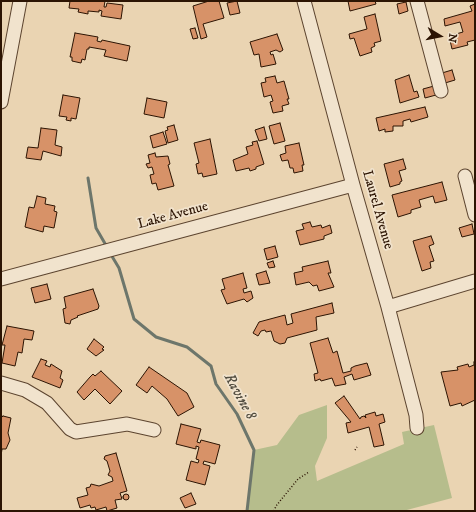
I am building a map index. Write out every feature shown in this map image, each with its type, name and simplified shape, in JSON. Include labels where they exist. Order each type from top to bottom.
[{"type":"street","points":[[1,102],[20,1]]},
{"type":"street","name":"Laurel Avenue","points":[[304,1],[353,185],[388,307],[416,415],[417,428]]},
{"type":"street","points":[[417,1],[441,90]]},
{"type":"street","points":[[464,176],[475,215]]},
{"type":"street","name":"Lake Avenue","points":[[1,279],[353,185]]},
{"type":"street","points":[[388,307],[475,281]]},
{"type":"street","points":[[1,383],[25,390],[47,403],[70,429],[76,432],[127,424],[154,430]]},
{"type":"path","points":[[274,511],[276,506],[298,479],[309,472]]},
{"type":"green space","points":[[327,405],[327,438],[315,466],[317,481],[404,444],[402,432],[434,425],[452,498],[403,511],[247,511],[254,450],[277,445],[299,415]]},
{"type":"building","points":[[70,1],[105,1],[104,7],[106,7],[107,3],[123,5],[121,19],[101,16],[102,11],[99,10],[99,12],[88,11],[88,14],[78,12],[79,9],[69,8]]},
{"type":"building","points":[[209,1],[219,1],[224,18],[203,24],[207,37],[201,39],[193,6]]},
{"type":"building","points":[[237,1],[240,13],[230,15],[227,3]]},
{"type":"building","points":[[348,1],[375,1],[376,4],[350,11]]},
{"type":"building","points":[[406,2],[408,11],[399,14],[397,4]]},
{"type":"building","points":[[475,4],[475,40],[467,42],[468,45],[452,49],[449,36],[463,32],[460,22],[445,26],[444,19],[472,11],[470,6]]},
{"type":"building","points":[[375,14],[381,41],[374,43],[375,46],[371,48],[372,52],[360,56],[354,38],[350,39],[349,34],[367,29],[364,17]]},
{"type":"building","points":[[195,28],[198,38],[193,39],[190,29]]},
{"type":"building","points":[[75,33],[98,37],[97,41],[101,42],[102,40],[130,46],[127,61],[104,56],[106,50],[89,47],[89,49],[87,49],[85,60],[82,59],[81,63],[72,61],[72,57],[70,57]]},
{"type":"building","points":[[277,34],[283,50],[280,52],[276,50],[270,52],[271,55],[273,54],[276,64],[261,67],[259,54],[254,55],[250,42]]},
{"type":"building","points":[[452,70],[455,80],[445,83],[442,73]]},
{"type":"building","points":[[409,75],[414,92],[417,91],[419,97],[400,103],[395,80]]},
{"type":"building","points":[[275,76],[277,83],[284,81],[289,104],[282,106],[283,111],[273,113],[270,102],[273,101],[271,95],[264,97],[261,83],[266,82],[265,78]]},
{"type":"building","points":[[434,86],[436,95],[425,98],[423,89]]},
{"type":"building","points":[[63,95],[80,98],[76,119],[71,118],[71,121],[66,120],[67,117],[59,116]]},
{"type":"building","points":[[147,98],[167,102],[164,118],[144,114]]},
{"type":"building","points":[[425,107],[428,117],[411,122],[410,119],[403,121],[403,126],[393,126],[393,131],[385,132],[385,129],[379,131],[376,118]]},
{"type":"building","points":[[280,123],[285,141],[274,144],[269,126]]},
{"type":"building","points":[[174,125],[178,140],[168,143],[165,131],[168,130],[167,127]]},
{"type":"building","points":[[264,127],[267,139],[259,141],[255,130]]},
{"type":"building","points":[[41,128],[57,130],[55,145],[62,147],[61,156],[43,151],[41,160],[26,158],[28,147],[38,148]]},
{"type":"building","points":[[163,132],[167,144],[153,148],[150,136]]},
{"type":"building","points":[[210,139],[217,174],[203,177],[202,173],[198,174],[196,164],[199,163],[194,143]]},
{"type":"building","points":[[257,141],[264,164],[250,171],[249,168],[236,171],[233,160],[248,154],[246,147],[253,145],[252,142]]},
{"type":"building","points":[[299,143],[304,165],[302,165],[303,171],[294,173],[293,168],[290,168],[288,160],[282,161],[280,155],[286,153],[285,146]]},
{"type":"building","points":[[155,153],[156,157],[168,156],[170,164],[168,165],[174,186],[158,190],[156,183],[152,184],[150,175],[154,174],[152,167],[148,168],[146,164],[150,163],[148,155]]},
{"type":"building","points":[[403,159],[406,169],[399,171],[402,181],[400,184],[390,187],[384,164]]},
{"type":"building","points":[[442,182],[447,200],[435,203],[433,196],[419,200],[421,207],[411,210],[411,213],[398,217],[392,195]]},
{"type":"building","points":[[37,196],[46,198],[45,204],[55,206],[54,211],[57,212],[54,228],[44,226],[43,232],[25,227],[29,207],[34,208]]},
{"type":"building","points":[[310,222],[312,227],[321,225],[322,228],[330,225],[332,233],[324,236],[324,239],[300,245],[296,231],[304,229],[302,224]]},
{"type":"building","points":[[472,224],[474,234],[462,237],[459,228]]},
{"type":"building","points":[[431,236],[434,244],[429,246],[434,261],[430,262],[431,268],[422,271],[413,241]]},
{"type":"building","points":[[275,246],[278,257],[267,260],[264,249]]},
{"type":"building","points":[[273,261],[275,267],[269,268],[267,263]]},
{"type":"building","points":[[328,261],[331,273],[328,273],[334,287],[319,291],[317,285],[313,286],[309,282],[296,285],[294,273],[303,271],[302,267]]},
{"type":"building","points":[[266,271],[270,283],[259,285],[256,274]]},
{"type":"building","points":[[243,273],[247,288],[243,289],[244,293],[251,291],[253,298],[247,302],[244,299],[227,304],[221,290],[225,289],[222,279]]},
{"type":"building","points":[[47,284],[51,299],[35,303],[31,288]]},
{"type":"building","points":[[93,289],[99,306],[98,309],[77,316],[78,317],[71,320],[70,324],[65,323],[63,309],[66,308],[64,297]]},
{"type":"building","points":[[332,303],[334,313],[316,317],[317,330],[287,338],[285,343],[280,344],[274,341],[271,331],[261,331],[258,336],[253,333],[259,322],[285,315],[287,325],[293,323],[291,314]]},
{"type":"building","points":[[7,326],[34,331],[32,340],[24,339],[22,353],[18,352],[15,366],[2,363],[5,345],[2,345]]},
{"type":"building","points":[[328,338],[333,353],[337,351],[343,373],[351,371],[351,368],[355,366],[367,363],[371,375],[354,380],[352,374],[344,377],[346,384],[335,386],[332,378],[315,381],[314,374],[318,373],[310,343]]},
{"type":"building","points":[[94,339],[104,347],[102,349],[104,350],[96,356],[87,349]]},
{"type":"building","points":[[41,359],[47,361],[45,365],[50,367],[51,364],[62,371],[60,378],[63,380],[60,388],[32,377]]},
{"type":"building","points":[[474,362],[475,400],[462,406],[461,403],[450,406],[441,372],[458,370],[457,367],[468,364],[469,367],[474,365]]},
{"type":"building","points":[[149,367],[187,393],[194,407],[178,416],[167,399],[152,386],[147,393],[136,385]]},
{"type":"building","points":[[101,371],[122,391],[110,404],[95,389],[84,400],[77,392],[93,374],[95,376]]},
{"type":"building","points":[[344,396],[360,419],[364,416],[366,418],[365,415],[375,412],[376,416],[383,414],[385,422],[379,424],[384,445],[374,447],[369,427],[348,433],[346,423],[351,422],[335,403]]},
{"type":"building","points":[[3,416],[11,418],[8,433],[10,440],[6,449],[2,449],[1,456],[1,418]]},
{"type":"building","points":[[181,424],[201,429],[197,442],[200,443],[201,440],[220,445],[215,464],[204,461],[203,464],[210,466],[205,485],[186,480],[191,461],[198,463],[199,460],[196,459],[199,447],[196,446],[196,449],[176,444]]},
{"type":"building","points":[[116,453],[127,491],[120,493],[122,499],[115,500],[117,508],[107,511],[106,507],[96,510],[95,507],[91,508],[90,505],[80,508],[77,498],[88,495],[86,488],[90,487],[91,484],[99,486],[113,481],[112,477],[108,475],[110,471],[107,461],[104,459],[105,456]]},
{"type":"building","points":[[191,493],[196,504],[185,508],[180,498]]},
{"type":"building","points":[[126,494],[129,497],[126,500],[123,497]]},
{"type":"waterway","name":"Ravine 8","points":[[88,178],[96,228],[107,247]]},
{"type":"waterway","name":"Ravine 8","points":[[110,253],[119,268],[134,319],[156,337],[187,347],[211,366],[216,384],[237,414],[254,450],[247,511]]}]
